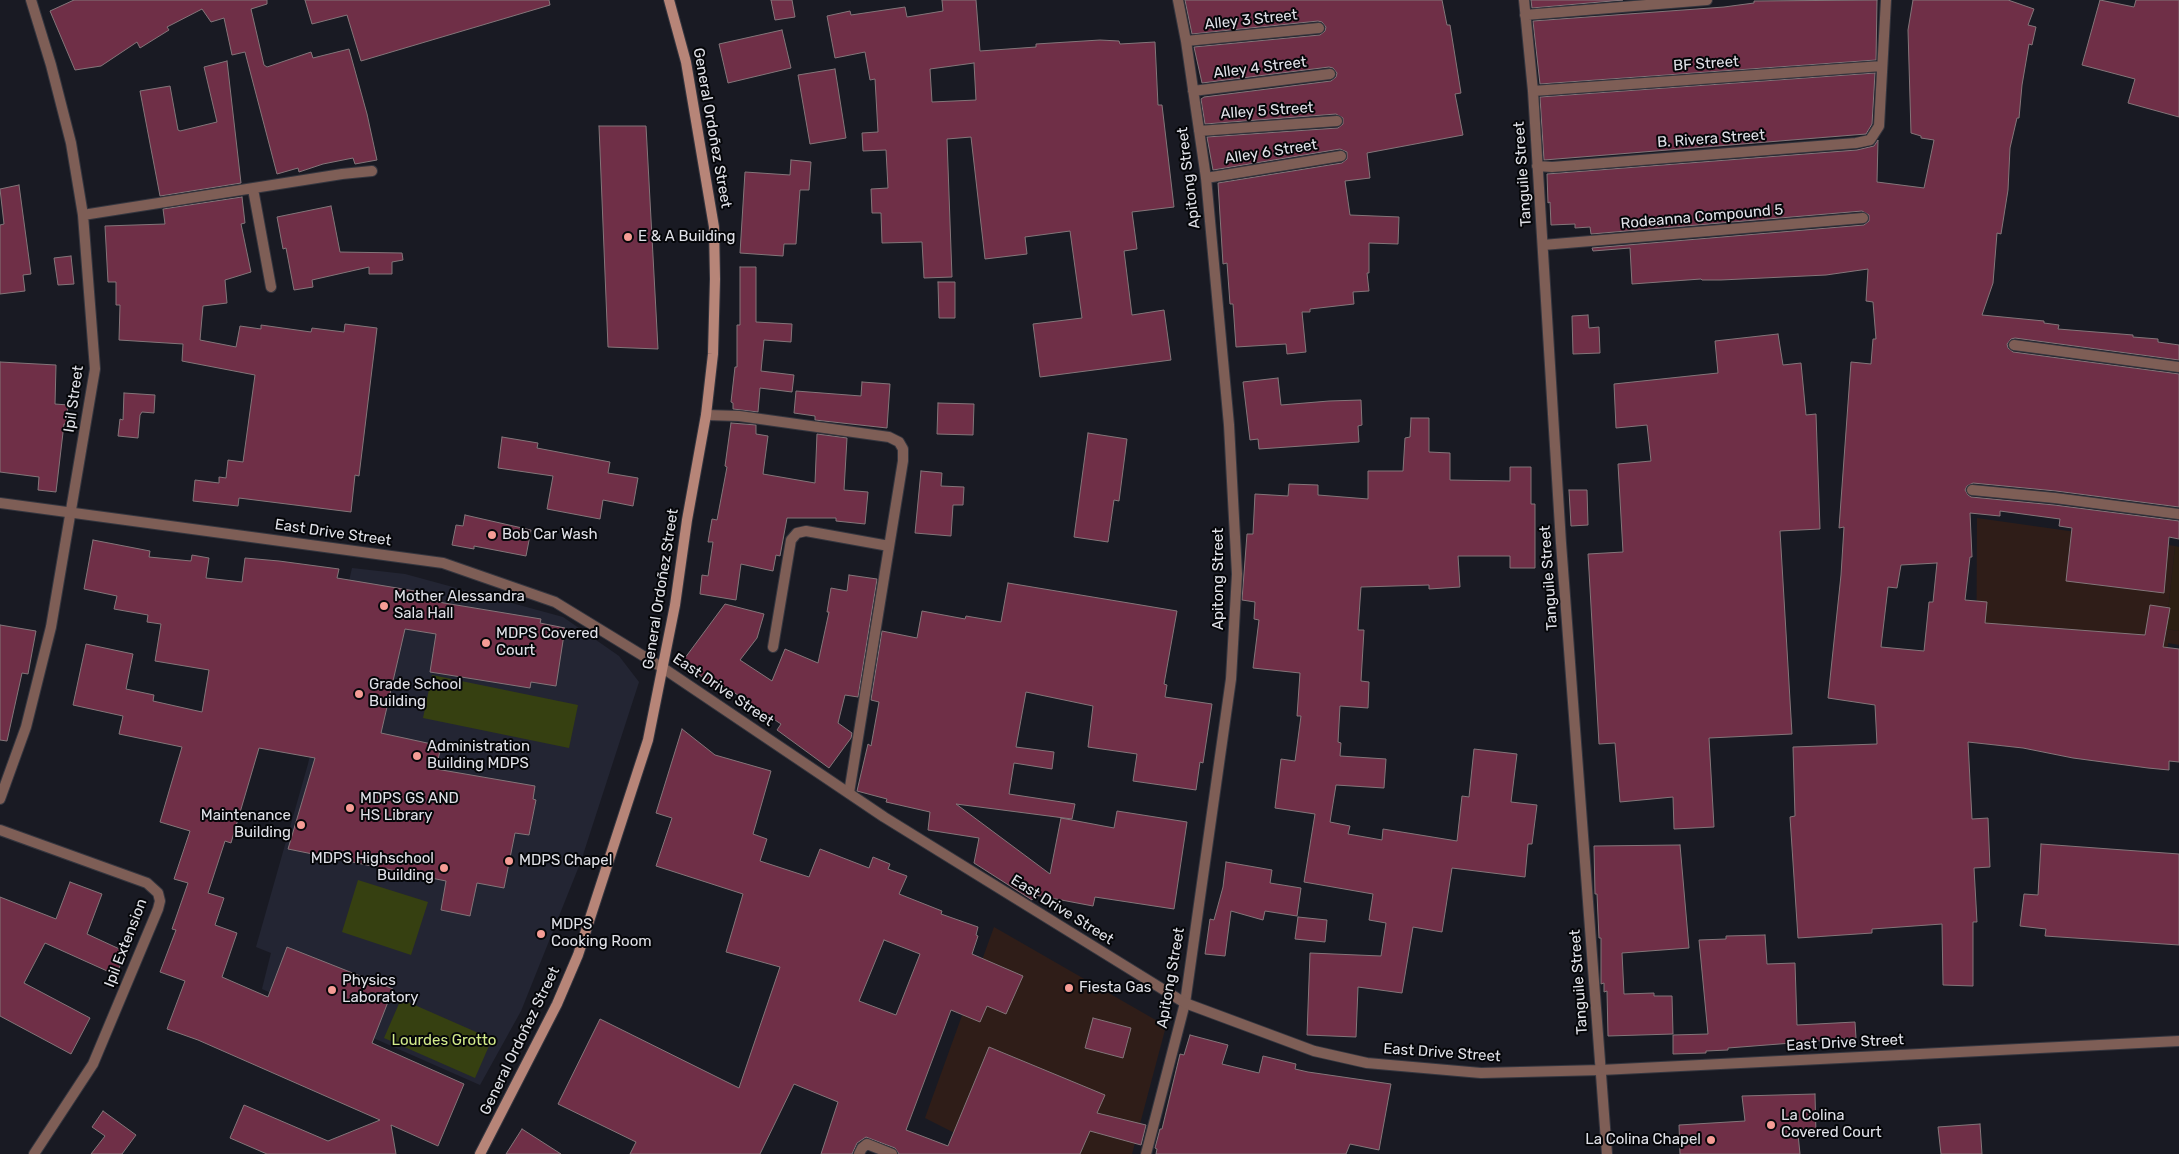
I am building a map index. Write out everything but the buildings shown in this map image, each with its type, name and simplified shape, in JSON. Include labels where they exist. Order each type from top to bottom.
[{"type":"main road","name":"General Ordoñez Street","points":[[480,1154],[557,1004],[578,955],[648,740],[663,668],[706,414],[713,354],[714,227],[686,62],[669,0]]},
{"type":"street","name":"Ipil Street","points":[[0,799],[26,727],[51,627],[95,369],[83,215],[71,143],[52,65],[31,0]]},
{"type":"street","name":"Apitong Street","points":[[1146,1154],[1185,1003],[1231,679],[1237,574],[1229,425],[1206,178],[1186,41],[1178,0]]},
{"type":"street","name":"Tanguile Street","points":[[1524,0],[1533,91],[1561,543],[1607,1154]]},
{"type":"street","points":[[1526,15],[1707,0]]},
{"type":"street","points":[[1882,66],[1886,0]]},
{"type":"street","name":"Alley 3 Street","points":[[1186,41],[1319,28]]},
{"type":"street","name":"BF Street","points":[[1533,91],[1882,66]]},
{"type":"street","name":"B. Rivera Street","points":[[1537,166],[1552,167],[1856,143],[1870,140],[1879,126],[1882,66]]},
{"type":"street","name":"Alley 4 Street","points":[[1193,91],[1330,74]]},
{"type":"street","name":"Alley 5 Street","points":[[1199,132],[1336,121]]},
{"type":"street","name":"Alley 6 Street","points":[[1206,178],[1341,156]]},
{"type":"street","points":[[83,215],[372,171]]},
{"type":"street","points":[[252,188],[271,287]]},
{"type":"street","name":"Rodeanna Compound 5","points":[[1543,245],[1864,218]]},
{"type":"street","points":[[2014,346],[2179,367]]},
{"type":"street","points":[[706,414],[739,416],[880,436],[899,442],[903,449],[903,461],[849,793]]},
{"type":"street","points":[[1972,490],[2055,498],[2179,514]]},
{"type":"street","name":"East Drive Street","points":[[0,503],[443,563],[554,602],[663,668],[849,793],[1005,893],[1185,1003],[1314,1051],[1366,1063],[1481,1073],[1601,1070],[2179,1041]]},
{"type":"street","points":[[773,648],[791,540],[797,533],[806,531],[889,546]]},
{"type":"street","name":"Ipil Extension","points":[[0,830],[147,882],[158,893],[160,900],[158,909],[93,1064],[34,1154]]},
{"type":"street","points":[[859,1154],[867,1144],[892,1154]]},
{"type":"shaded area","points":[[1977,518],[2175,546],[2166,629],[2179,631],[2179,645],[2168,643],[2162,745],[1976,725]]},
{"type":"shaded area","points":[[2175,546],[2179,547],[2179,631],[2166,629]]},
{"type":"shaded area","points":[[352,568],[405,574],[563,617],[619,656],[639,682],[581,861],[521,1011],[480,1085],[262,989],[271,953],[256,947],[308,764]]},
{"type":"shaded area","name":"Fiesta Gas","points":[[994,927],[1166,1026],[1132,1154],[996,1154],[925,1118]]},
{"type":"green space","points":[[432,675],[578,705],[569,748],[423,718]]},
{"type":"green space","points":[[358,880],[428,902],[411,955],[342,932]]},
{"type":"green space","name":"Lourdes Grotto","points":[[401,999],[492,1039],[475,1078],[384,1038]]},
{"type":"place","name":"E & A Building","points":[[628,237]]},
{"type":"place","name":"Bob Car Wash","points":[[492,535]]},
{"type":"place","name":"Mother Alessandra Sala Hall","points":[[384,606]]},
{"type":"place","name":"MDPS Covered Court","points":[[486,643]]},
{"type":"place","name":"Grade School Building","points":[[359,694]]},
{"type":"place","name":"Administration Building MDPS","points":[[417,756]]},
{"type":"place","name":"MDPS GS AND HS Library","points":[[350,808]]},
{"type":"place","name":"Maintenance Building","points":[[301,825]]},
{"type":"place","name":"MDPS Chapel","points":[[509,861]]},
{"type":"place","name":"MDPS Highschool Building","points":[[444,868]]},
{"type":"place","name":"MDPS Cooking Room","points":[[541,934]]},
{"type":"place","name":"Fiesta Gas","points":[[1069,988]]},
{"type":"place","name":"Physics Laboratory","points":[[332,990]]},
{"type":"place","name":"La Colina Covered Court","points":[[1771,1125]]},
{"type":"place","name":"La Colina Chapel","points":[[1711,1140]]}]
